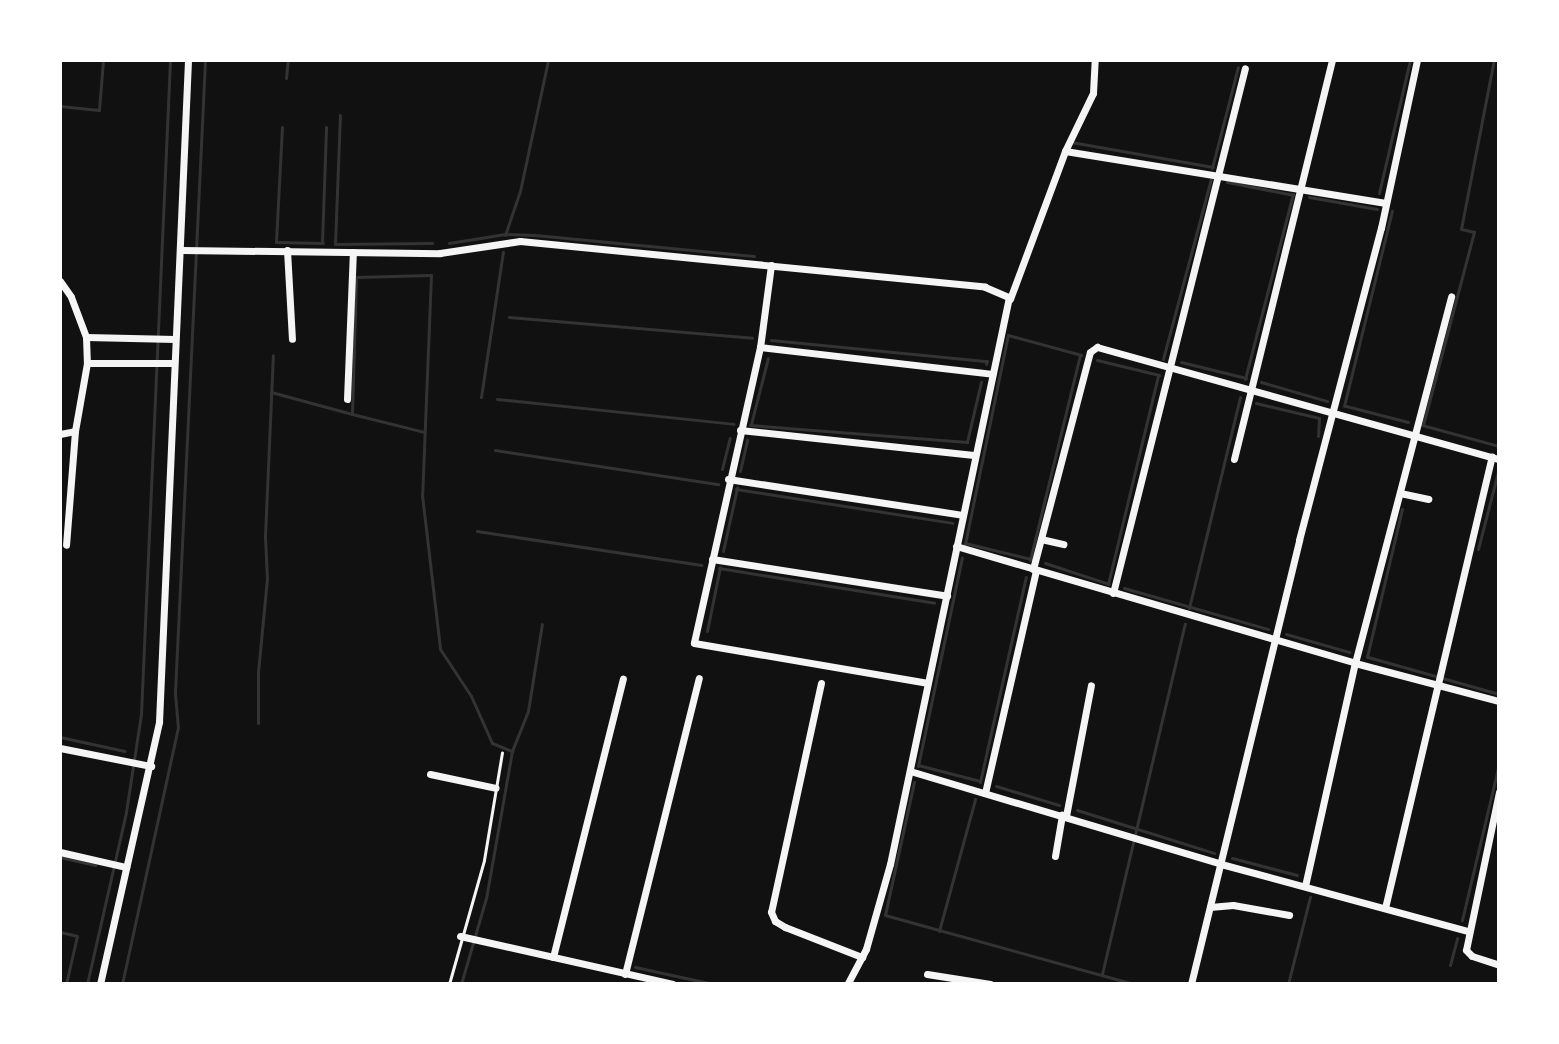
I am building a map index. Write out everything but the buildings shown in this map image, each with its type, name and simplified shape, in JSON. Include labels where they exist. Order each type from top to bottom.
[{"type":"street","points":[[100,984],[159,722],[173,363],[186,250],[188,60]]},
{"type":"street","points":[[847,984],[862,957],[890,864],[1008,298],[1065,151],[1093,93],[1095,60]]},
{"type":"street","points":[[1234,459],[1332,60]]},
{"type":"street","points":[[1191,984],[1386,203],[1417,60]]},
{"type":"street","points":[[1113,593],[1245,68]]},
{"type":"street","points":[[1065,151],[1386,203]]},
{"type":"street","points":[[186,250],[440,253],[520,241],[985,287],[1008,298]]},
{"type":"street","points":[[287,250],[292,339]]},
{"type":"street","points":[[347,399],[353,252]]},
{"type":"street","points":[[771,265],[760,347],[728,479],[694,643],[927,683]]},
{"type":"street","points":[[60,281],[71,297],[86,337],[87,363],[75,431],[66,545]]},
{"type":"street","points":[[1305,886],[1355,663],[1451,296]]},
{"type":"street","points":[[86,337],[175,339]]},
{"type":"street","points":[[760,347],[992,374]]},
{"type":"street","points":[[985,793],[1041,539],[1090,352],[1097,347],[1169,369],[1415,433],[1495,458],[1385,908]]},
{"type":"street","points":[[87,363],[173,363]]},
{"type":"street","points":[[740,430],[974,455]]},
{"type":"street","points":[[60,434],[75,431]]},
{"type":"street","points":[[728,479],[962,515]]},
{"type":"street","points":[[1400,493],[1428,499]]},
{"type":"street","points":[[1041,539],[1063,544]]},
{"type":"street","points":[[956,546],[1355,663],[1499,701]]},
{"type":"street","points":[[712,559],[947,596]]},
{"type":"street","points":[[625,974],[699,678]]},
{"type":"street","points":[[553,957],[623,679]]},
{"type":"street","points":[[821,683],[771,912],[775,921],[785,927],[862,957]]},
{"type":"street","points":[[1055,856],[1091,685]]},
{"type":"street","points":[[60,748],[151,766]]},
{"type":"street","points":[[910,771],[1221,864],[1468,931]]},
{"type":"street","points":[[430,774],[496,788]]},
{"type":"street","points":[[1499,792],[1468,931],[1468,954],[1499,965]]},
{"type":"street","points":[[60,852],[126,867]]},
{"type":"street","points":[[1210,907],[1233,905],[1289,915]]},
{"type":"street","points":[[460,936],[673,984]]},
{"type":"street","points":[[927,974],[990,984]]},
{"type":"lane","points":[[449,984],[460,936],[475,899],[502,752]]},
{"type":"waterway","points":[[60,106],[99,110],[103,60]]},
{"type":"waterway","points":[[87,984],[126,812],[141,714],[170,60]]},
{"type":"waterway","points":[[122,984],[178,728],[175,692],[205,60]]},
{"type":"waterway","points":[[286,78],[288,60]]},
{"type":"waterway","points":[[505,235],[520,191],[548,60]]},
{"type":"waterway","points":[[1379,193],[1410,60]]},
{"type":"waterway","points":[[1423,425],[1474,232],[1461,229],[1494,60]]},
{"type":"waterway","points":[[1212,168],[1238,67]]},
{"type":"waterway","points":[[335,244],[340,115]]},
{"type":"waterway","points":[[282,127],[276,242],[323,243]]},
{"type":"waterway","points":[[322,243],[326,127]]},
{"type":"waterway","points":[[1071,142],[1213,167]]},
{"type":"waterway","points":[[1163,359],[1211,179]]},
{"type":"waterway","points":[[1227,182],[1294,195]]},
{"type":"waterway","points":[[1245,379],[1293,194]]},
{"type":"waterway","points":[[1309,197],[1377,209]]},
{"type":"waterway","points":[[1344,406],[1392,211]]},
{"type":"waterway","points":[[449,243],[505,234],[535,235],[754,256]]},
{"type":"waterway","points":[[335,244],[432,243]]},
{"type":"waterway","points":[[481,397],[503,252]]},
{"type":"waterway","points":[[271,392],[352,414],[356,277],[431,275],[422,495],[440,649],[471,696],[492,743],[512,751],[486,898],[461,984]]},
{"type":"waterway","points":[[509,317],[752,338]]},
{"type":"waterway","points":[[965,544],[1008,335],[1081,355]]},
{"type":"waterway","points":[[771,340],[987,361],[986,364]]},
{"type":"waterway","points":[[258,723],[258,672],[267,579],[265,536],[273,355]]},
{"type":"waterway","points":[[1030,560],[1080,355]]},
{"type":"waterway","points":[[751,424],[768,358]]},
{"type":"waterway","points":[[1097,360],[1159,375]]},
{"type":"waterway","points":[[1181,362],[1246,378]]},
{"type":"waterway","points":[[1108,584],[1158,376]]},
{"type":"waterway","points":[[750,425],[967,442],[981,382]]},
{"type":"waterway","points":[[1261,382],[1327,401]]},
{"type":"waterway","points":[[1189,608],[1240,397]]},
{"type":"waterway","points":[[497,399],[734,424]]},
{"type":"waterway","points":[[1256,403],[1319,418],[1318,436]]},
{"type":"waterway","points":[[1346,406],[1408,422]]},
{"type":"waterway","points":[[352,414],[424,432]]},
{"type":"waterway","points":[[1422,425],[1499,446]]},
{"type":"waterway","points":[[722,469],[730,438]]},
{"type":"waterway","points":[[740,471],[747,440]]},
{"type":"waterway","points":[[495,450],[718,484]]},
{"type":"waterway","points":[[1478,549],[1499,468]]},
{"type":"waterway","points":[[723,551],[737,488]]},
{"type":"waterway","points":[[736,489],[952,523]]},
{"type":"waterway","points":[[1367,657],[1402,509]]},
{"type":"waterway","points":[[477,531],[701,565]]},
{"type":"waterway","points":[[965,543],[1031,559]]},
{"type":"waterway","points":[[918,766],[962,558]]},
{"type":"waterway","points":[[1045,563],[1109,584]]},
{"type":"waterway","points":[[707,631],[720,567]]},
{"type":"waterway","points":[[719,568],[934,603]]},
{"type":"waterway","points":[[980,782],[1026,577]]},
{"type":"waterway","points":[[1124,588],[1268,629]]},
{"type":"waterway","points":[[512,751],[528,711],[542,624]]},
{"type":"waterway","points":[[1102,974],[1185,624]]},
{"type":"waterway","points":[[1286,634],[1349,652]]},
{"type":"waterway","points":[[1368,657],[1499,694]]},
{"type":"waterway","points":[[60,737],[125,751]]},
{"type":"waterway","points":[[1462,920],[1499,764]]},
{"type":"waterway","points":[[918,765],[980,781]]},
{"type":"waterway","points":[[914,782],[885,915],[1134,984]]},
{"type":"waterway","points":[[996,786],[1059,805]]},
{"type":"waterway","points":[[939,931],[975,799]]},
{"type":"waterway","points":[[1077,810],[1214,853]]},
{"type":"waterway","points":[[60,857],[95,865]]},
{"type":"waterway","points":[[1232,858],[1297,875]]},
{"type":"waterway","points":[[1288,984],[1310,897]]},
{"type":"waterway","points":[[60,932],[77,936],[66,984]]},
{"type":"waterway","points":[[1450,965],[1457,938]]},
{"type":"waterway","points":[[635,967],[713,984]]}]
